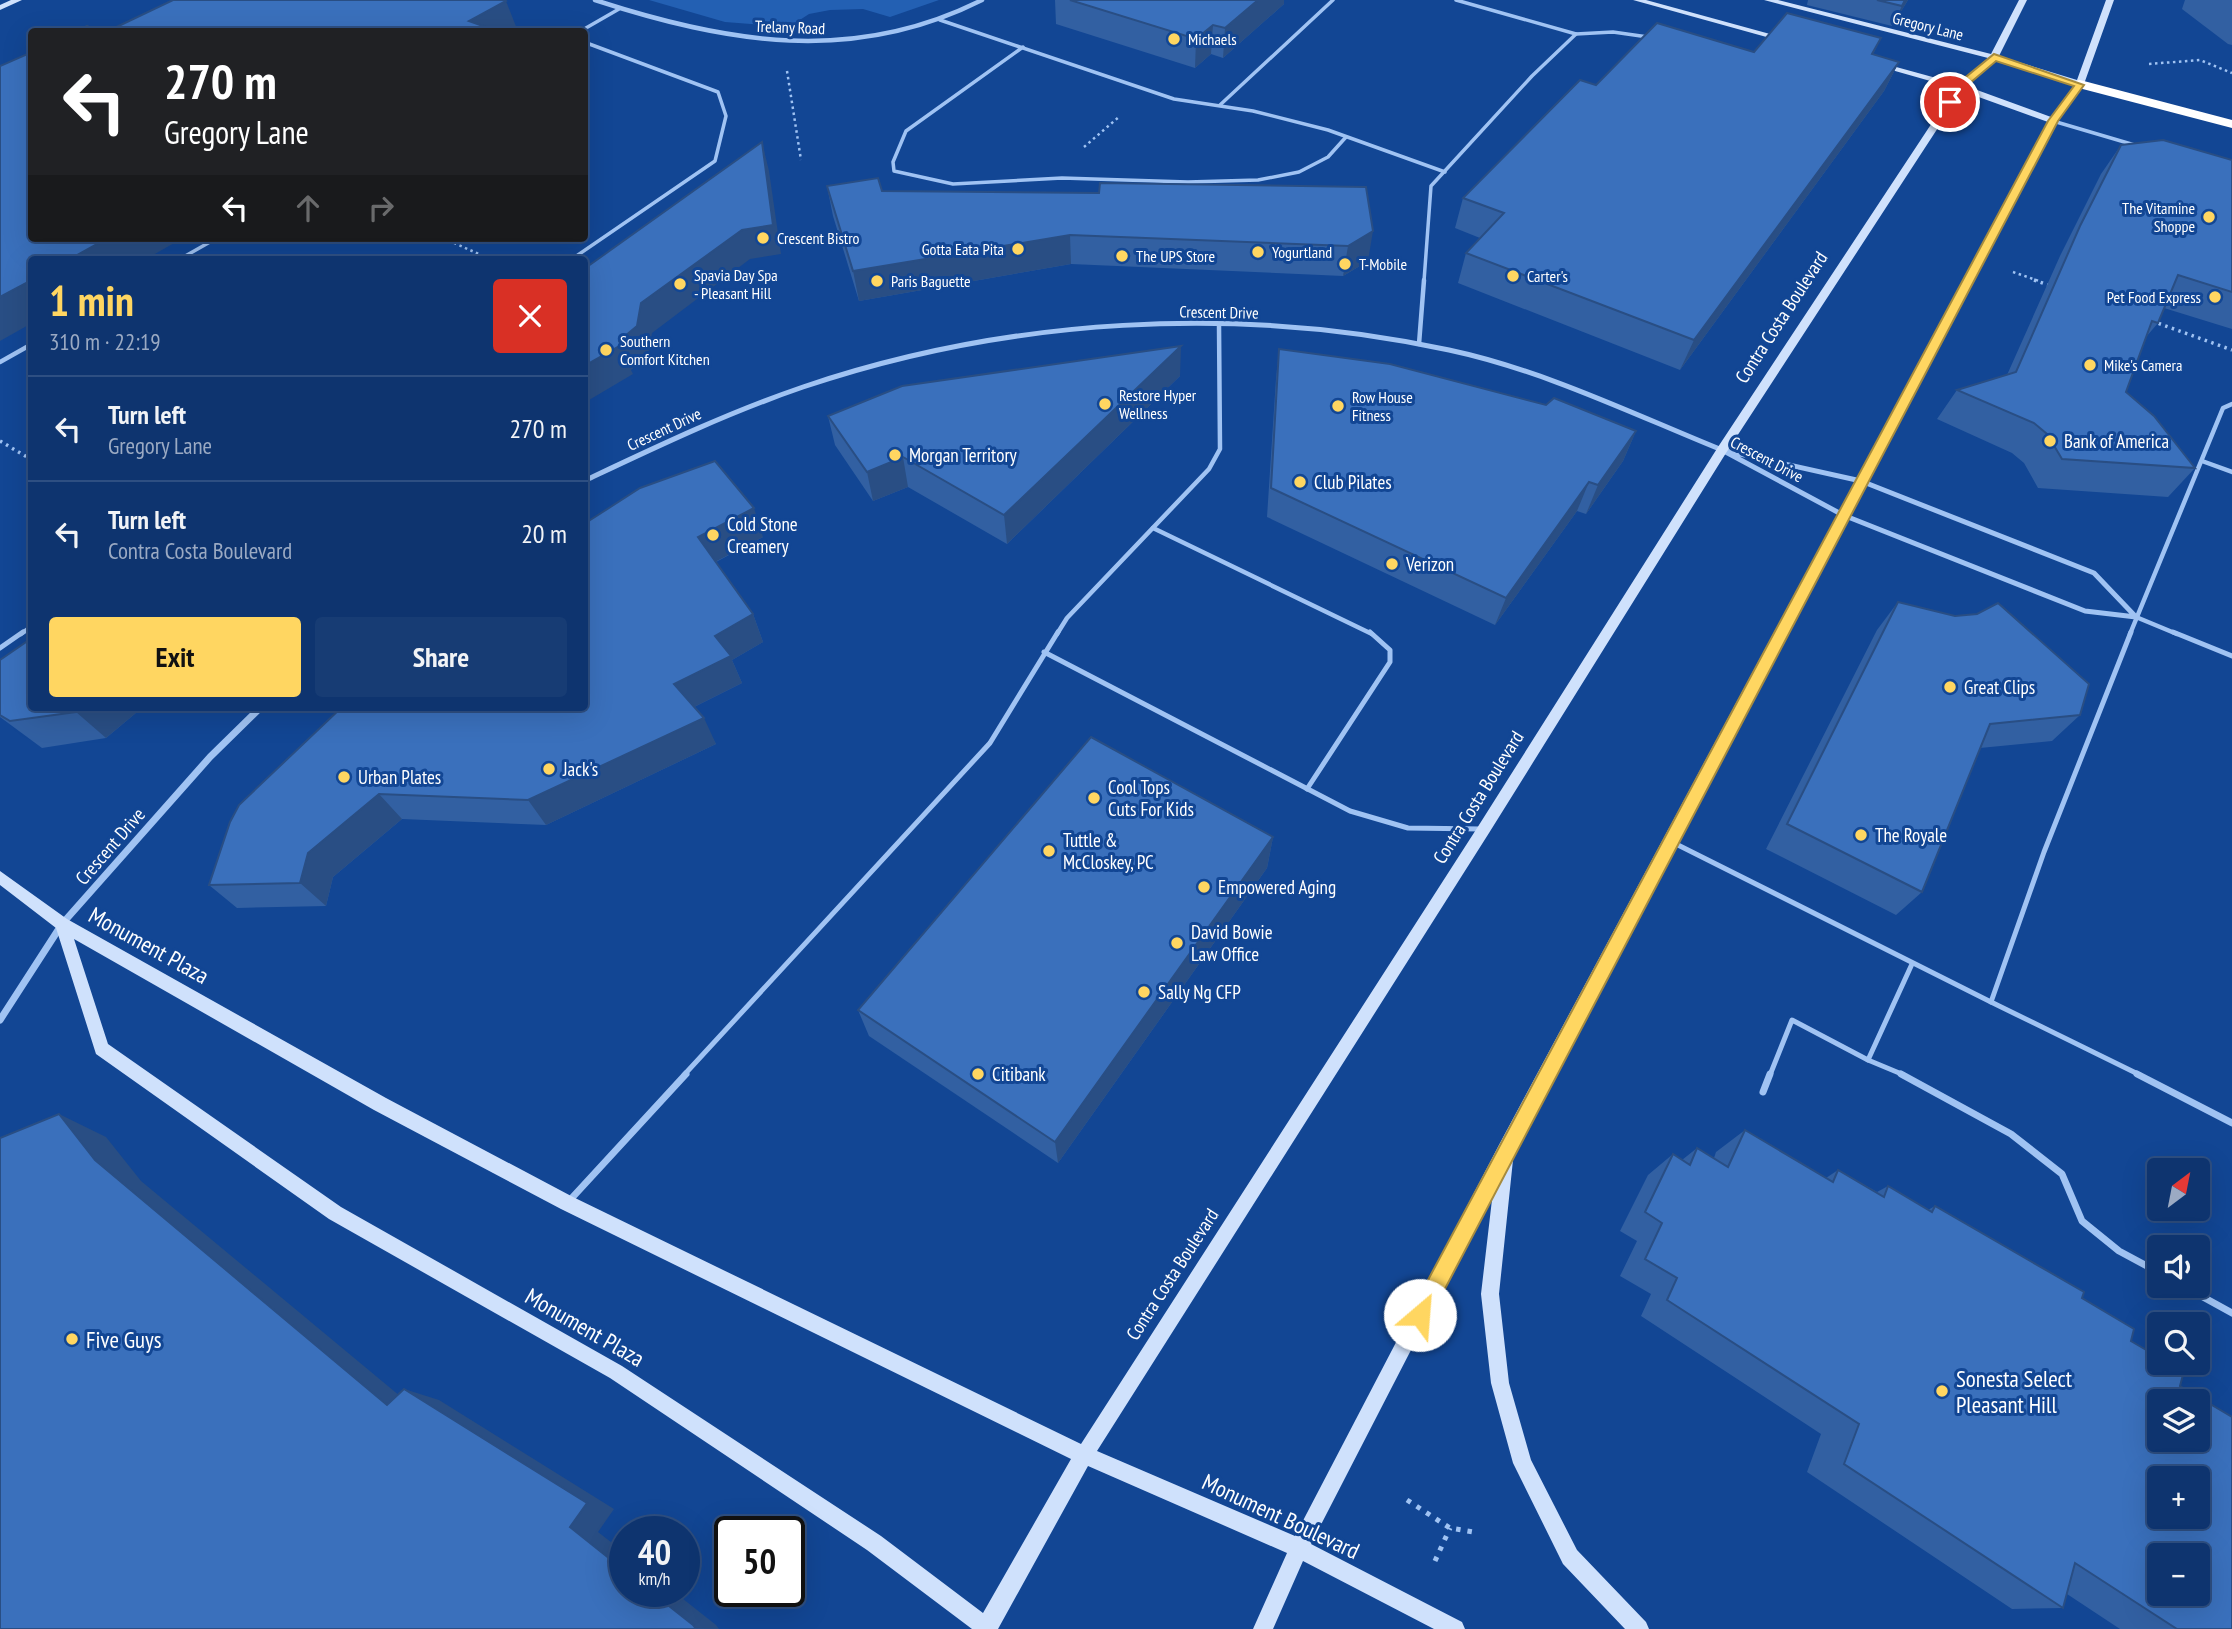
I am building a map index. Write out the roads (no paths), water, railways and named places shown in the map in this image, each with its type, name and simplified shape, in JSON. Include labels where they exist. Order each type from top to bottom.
[{"type":"highway","points":[[2080,85],[2232,124]]},
{"type":"main road","points":[[0,8],[18,0]]},
{"type":"main road","points":[[1637,0],[1796,43]]},
{"type":"main road","name":"Gregory Lane","points":[[1768,0],[1994,57],[2080,85]]},
{"type":"main road","name":"Contra Costa Boulevard","points":[[986,1628],[1084,1455],[1484,829],[1722,450],[1960,87],[1994,57],[2023,0]]},
{"type":"main road","points":[[1263,1629],[1299,1548],[1506,1149],[2053,121],[2080,85],[2110,0]]},
{"type":"main road","points":[[1862,60],[1960,87],[2053,121]]},
{"type":"main road","points":[[0,877],[62,924]]},
{"type":"main road","name":"Monument Plaza","points":[[62,924],[380,1104],[567,1203],[1084,1455]]},
{"type":"main road","name":"Monument Plaza","points":[[62,924],[102,1049],[335,1213],[616,1372],[874,1543],[986,1628]]},
{"type":"main road","points":[[1506,1149],[1490,1294],[1500,1383],[1507,1410],[1522,1463],[1570,1557],[1639,1629]]},
{"type":"main road","name":"Monument Boulevard","points":[[1084,1455],[1299,1548],[1455,1629]]},
{"type":"street","name":"Trelany Road","points":[[595,0],[708,33],[781,40],[848,40],[899,32],[940,20],[982,0]]},
{"type":"street","name":"Crescent Drive","points":[[588,479],[721,418],[803,387],[911,356],[1013,336],[1119,325],[1219,325],[1358,334],[1450,350],[1539,376],[1722,450],[1843,515],[2085,611],[2136,617]]},
{"type":"street","points":[[1722,450],[1861,481],[2094,573],[2136,617]]},
{"type":"street","name":"Crescent Drive","points":[[0,1020],[62,924],[210,757],[257,711]]},
{"type":"lane","points":[[1220,106],[1333,0]]},
{"type":"lane","points":[[1456,0],[1576,34],[1613,32],[1660,38]]},
{"type":"lane","points":[[586,28],[619,9]]},
{"type":"lane","points":[[940,20],[1174,99],[1253,111],[1346,137],[1445,172]]},
{"type":"lane","points":[[1419,344],[1431,186],[1523,85],[1576,34]]},
{"type":"lane","points":[[576,256],[715,161],[726,137],[724,99],[718,92],[588,44]]},
{"type":"lane","points":[[1023,47],[906,131],[893,162],[894,170],[953,184],[1062,178],[1258,180],[1298,172],[1328,157],[1346,137]]},
{"type":"lane","points":[[2053,121],[2143,147]]},
{"type":"lane","points":[[185,256],[210,242]]},
{"type":"lane","points":[[567,1203],[990,743],[1067,618],[1209,470],[1220,449],[1219,325]]},
{"type":"lane","points":[[0,362],[28,346]]},
{"type":"lane","points":[[1991,1002],[2020,917],[2136,617],[2223,408],[2232,404]]},
{"type":"lane","points":[[2202,461],[2232,472]]},
{"type":"lane","points":[[1153,528],[1370,632],[1390,650],[1390,662],[1307,789]]},
{"type":"lane","points":[[2136,617],[2232,656]]},
{"type":"lane","points":[[0,648],[28,629]]},
{"type":"lane","points":[[1044,652],[1350,811],[1408,828],[1484,829]]},
{"type":"lane","points":[[1670,841],[1912,964],[2060,1034],[2232,1123]]},
{"type":"lane","points":[[1868,1060],[1912,964]]},
{"type":"lane","points":[[1763,1092],[1792,1020],[1868,1060],[1887,1066],[2011,1134],[2062,1174],[2082,1221],[2119,1251],[2147,1266]]},
{"type":"lane","points":[[2205,1298],[2232,1313]]},
{"type":"place","name":"Michaels","points":[[1174,39]]},
{"type":"place","name":"The Vitamine Shoppe","points":[[2209,217]]},
{"type":"place","name":"Crescent Bistro","points":[[763,238]]},
{"type":"place","name":"Gotta Eata Pita","points":[[1018,249]]},
{"type":"place","name":"Yogurtland","points":[[1258,252]]},
{"type":"place","name":"The UPS Store","points":[[1122,256]]},
{"type":"place","name":"T-Mobile","points":[[1345,264]]},
{"type":"place","name":"Carter's","points":[[1513,276]]},
{"type":"place","name":"Paris Baguette","points":[[877,281]]},
{"type":"place","name":"Spavia Day Spa - Pleasant Hill","points":[[680,284]]},
{"type":"place","name":"Pet Food Express","points":[[2215,297]]},
{"type":"place","name":"Southern Comfort Kitchen","points":[[606,350]]},
{"type":"place","name":"Mike's Camera","points":[[2090,365]]},
{"type":"place","name":"Restore Hyper Wellness","points":[[1105,404]]},
{"type":"place","name":"Row House Fitness","points":[[1338,406]]},
{"type":"place","name":"Bank of America","points":[[2050,441]]},
{"type":"place","name":"Morgan Territory","points":[[895,455]]},
{"type":"place","name":"Club Pilates","points":[[1300,482]]},
{"type":"place","name":"Cold Stone Creamery","points":[[713,535]]},
{"type":"place","name":"Verizon","points":[[1392,564]]},
{"type":"place","name":"Great Clips","points":[[1950,687]]},
{"type":"place","name":"Jack's","points":[[549,769]]},
{"type":"place","name":"Urban Plates","points":[[344,777]]},
{"type":"place","name":"Cool Tops Cuts For Kids","points":[[1094,798]]},
{"type":"place","name":"The Royale","points":[[1861,835]]},
{"type":"place","name":"Tuttle & McCloskey, PC","points":[[1049,851]]},
{"type":"place","name":"Empowered Aging","points":[[1204,887]]},
{"type":"place","name":"David Bowie Law Office","points":[[1177,943]]},
{"type":"place","name":"Sally Ng CFP","points":[[1144,992]]},
{"type":"place","name":"Citibank","points":[[978,1074]]},
{"type":"place","name":"Five Guys","points":[[72,1339]]},
{"type":"place","name":"Sonesta Select Pleasant Hill","points":[[1942,1391]]}]
